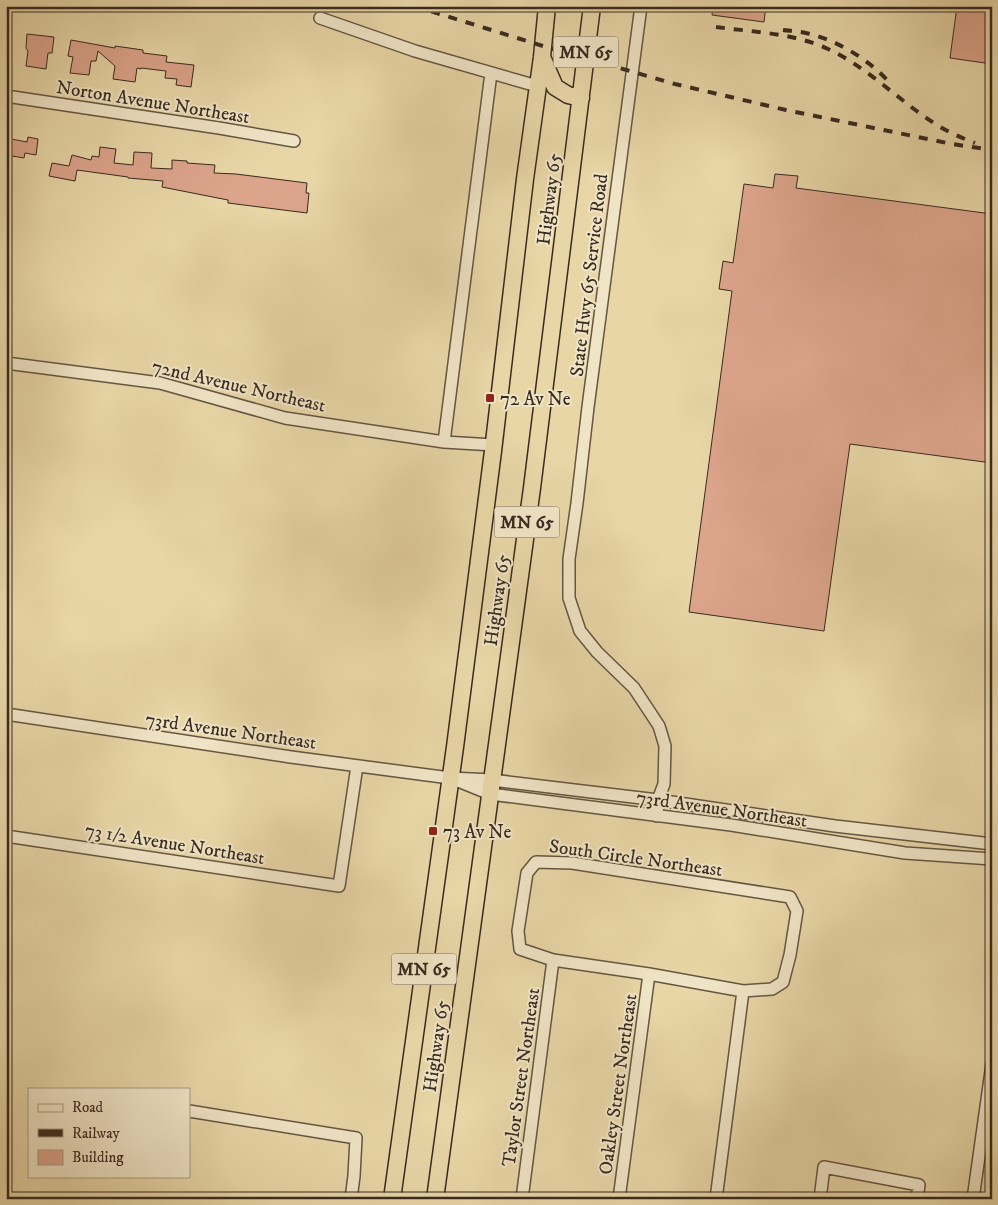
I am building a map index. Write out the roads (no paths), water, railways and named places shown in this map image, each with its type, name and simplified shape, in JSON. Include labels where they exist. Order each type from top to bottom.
[{"type":"highway","name":"Highway 65","points":[[392,1199],[494,445],[525,179],[548,6]]},
{"type":"highway","name":"Highway 65","points":[[435,1199],[530,498],[592,6]]},
{"type":"highway","points":[[542,57],[555,87],[568,95],[581,98]]},
{"type":"street","name":"State Hwy 65 Service Road","points":[[641,6],[569,559],[569,598],[580,632],[597,652],[634,688],[659,726],[665,746],[664,784],[658,800],[657,816]]},
{"type":"street","points":[[320,18],[415,51],[537,86]]},
{"type":"street","points":[[444,442],[491,74]]},
{"type":"street","name":"Norton Avenue Northeast","points":[[6,96],[294,141]]},
{"type":"street","name":"72nd Avenue Northeast","points":[[6,363],[160,383],[285,418],[444,442],[494,445]]},
{"type":"street","name":"73rd Avenue Northeast","points":[[6,714],[450,778],[657,816],[731,825],[905,853],[992,859]]},
{"type":"street","name":"73 1/2 Avenue Northeast","points":[[6,836],[339,886],[357,766]]},
{"type":"street","name":"73rd Avenue Northeast","points":[[491,787],[658,800],[835,826],[992,844]]},
{"type":"street","name":"South Circle Northeast","points":[[536,862],[572,863],[790,897],[797,911],[790,955],[782,982],[772,989],[743,991],[649,974],[553,960],[520,950],[518,931],[527,873],[536,862]]},
{"type":"street","name":"Taylor Street Northeast","points":[[522,1199],[553,960]]},
{"type":"street","name":"Oakley Street Northeast","points":[[619,1199],[649,974]]},
{"type":"street","points":[[716,1199],[743,991]]},
{"type":"street","points":[[973,1199],[992,1064]]},
{"type":"street","points":[[190,1111],[356,1138],[351,1199]]},
{"type":"street","points":[[820,1199],[824,1168],[919,1185],[917,1199]]},
{"type":"railway","points":[[414,6],[675,84],[786,110],[952,144],[992,150]]},
{"type":"railway","points":[[716,27],[787,36],[828,49],[871,75],[937,125],[975,143]]},
{"type":"railway","points":[[783,30],[803,32],[839,45],[871,65],[888,81]]},
{"type":"place","name":"72 Av Ne","points":[[490,398]]},
{"type":"place","name":"73 Av Ne","points":[[433,831]]}]
